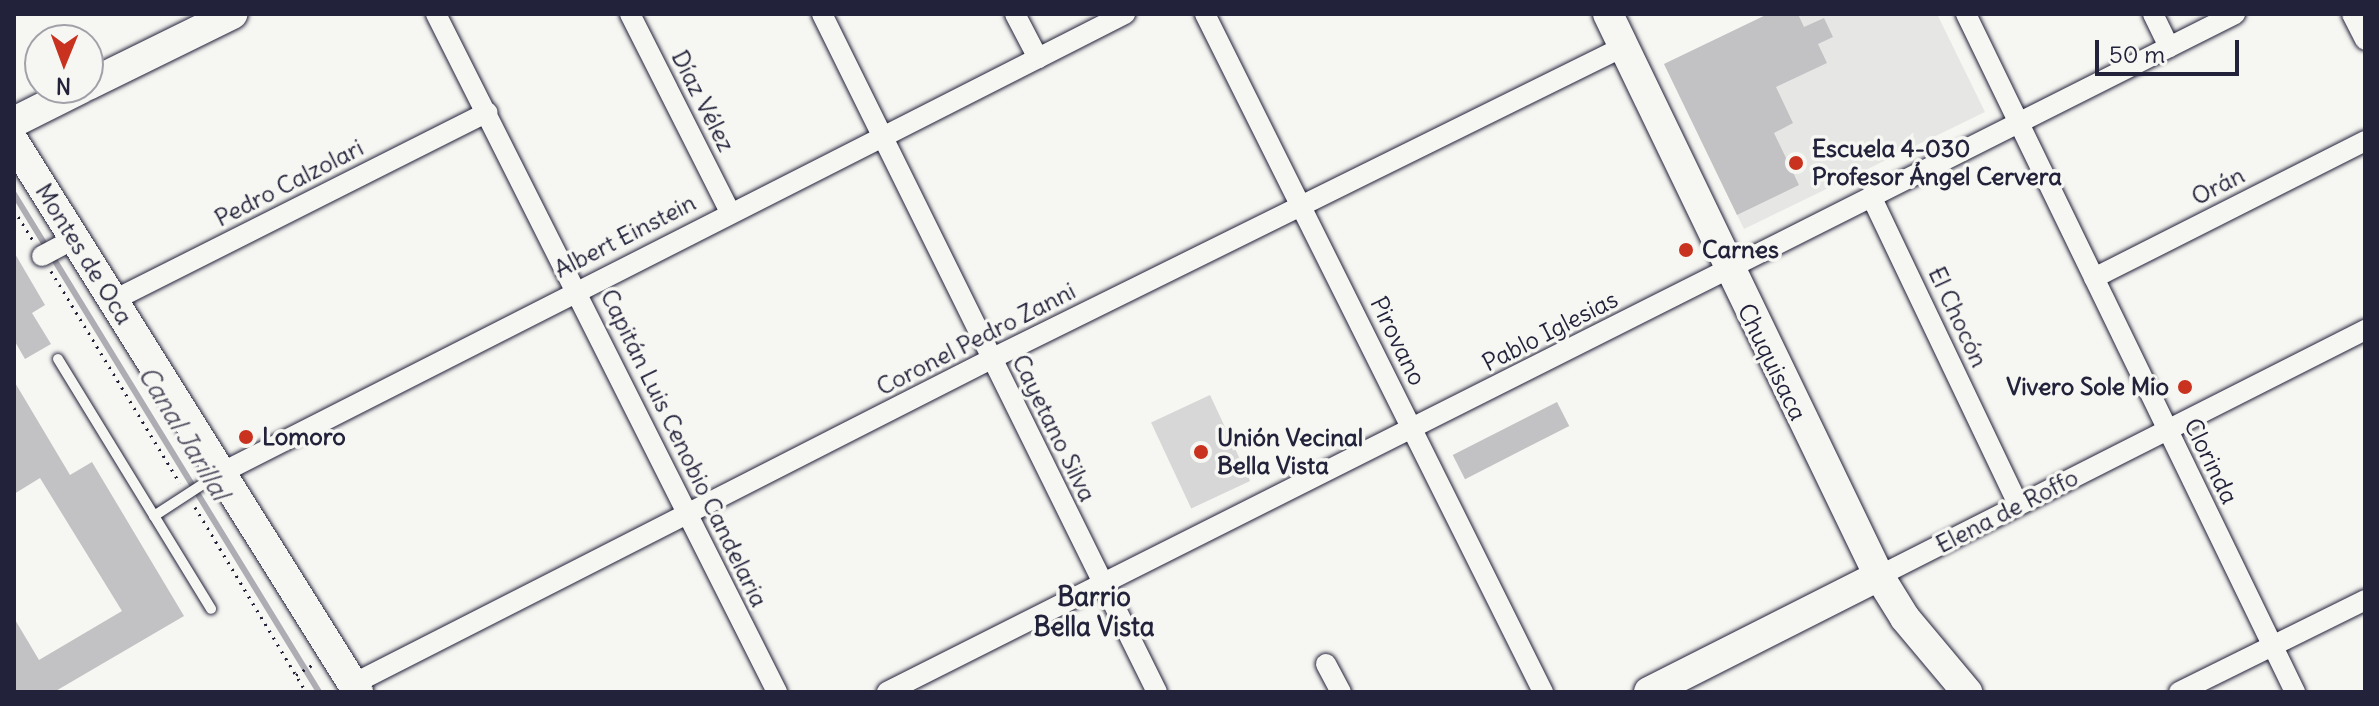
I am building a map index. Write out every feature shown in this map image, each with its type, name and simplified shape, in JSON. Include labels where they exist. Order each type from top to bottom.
[{"type":"street","points":[[104,77],[232,14]]},
{"type":"street","name":"Capitán Luis Cenobio Candelaria","points":[[436,14],[777,692]]},
{"type":"street","name":"Díaz Vélez","points":[[630,14],[730,212]]},
{"type":"street","name":"Cayetano Silva","points":[[822,14],[1157,692]]},
{"type":"street","points":[[1015,14],[1038,58]]},
{"type":"street","name":"Albert Einstein","points":[[199,486],[576,290],[1125,14]]},
{"type":"street","name":"Pirovano","points":[[1205,14],[1543,692]]},
{"type":"street","name":"Chuquisaca","points":[[1608,14],[1727,270],[1879,576],[1922,640],[1967,692]]},
{"type":"street","name":"Clorinda","points":[[1966,14],[2295,692]]},
{"type":"street","points":[[2153,14],[2169,47]]},
{"type":"street","name":"Pablo Iglesias","points":[[887,692],[2235,14]]},
{"type":"street","points":[[2352,14],[2365,40]]},
{"type":"street","name":"Coronel Pedro Zanni","points":[[356,688],[991,359],[1625,46]]},
{"type":"street","points":[[14,122],[50,104]]},
{"type":"street","name":"Pedro Calzolari","points":[[114,300],[487,112]]},
{"type":"street","name":"Orán","points":[[2094,278],[2365,141]]},
{"type":"street","name":"Montes de Oca","points":[[14,142],[56,248],[114,300],[199,486],[356,688]]},
{"type":"street","name":"El Chocón","points":[[1871,196],[2018,504]]},
{"type":"street","name":"Elena de Roffo","points":[[1649,692],[2365,330]]},
{"type":"street","points":[[2179,692],[2365,600]]},
{"type":"street","points":[[1326,664],[1341,692]]},
{"type":"lane","points":[[58,359],[211,609]]},
{"type":"lane","name":"Albert Einstein","points":[[154,516],[199,486]]},
{"type":"path","points":[[14,210],[56,248],[199,486],[306,692]]},
{"type":"path","points":[[298,674],[310,667]]},
{"type":"shaded area","name":"Escuela 4-030 Profesor Ángel Cervera","points":[[1768,14],[1937,14],[1985,112],[1744,229],[1664,64]]},
{"type":"shaded area","name":"Unión Vecinal Bella Vista","points":[[1210,395],[1250,481],[1191,509],[1151,422]]},
{"type":"building","points":[[1768,14],[1798,14],[1804,27],[1824,18],[1833,37],[1818,44],[1827,63],[1776,87],[1793,123],[1774,133],[1799,185],[1737,215],[1664,64]]},
{"type":"building","points":[[14,252],[45,305],[32,313],[51,344],[25,359],[14,340]]},
{"type":"building","points":[[14,381],[70,475],[92,462],[184,616],[54,692],[14,692],[14,618],[39,660],[122,611],[40,478],[14,494]]},
{"type":"building","points":[[1557,402],[1569,426],[1465,479],[1453,455]]},
{"type":"waterway","name":"Canal Jarillal","points":[[14,194],[319,692]]},
{"type":"place","name":"Escuela 4-030 Profesor Ángel Cervera","points":[[1796,163]]},
{"type":"place","name":"Carnes","points":[[1686,250]]},
{"type":"place","name":"Vivero Sole Mio","points":[[2185,387]]},
{"type":"place","name":"Lomoro","points":[[246,437]]},
{"type":"place","name":"Unión Vecinal Bella Vista","points":[[1201,452]]},
{"type":"district","name":"Barrio Bella Vista","points":[[1094,612]]}]
